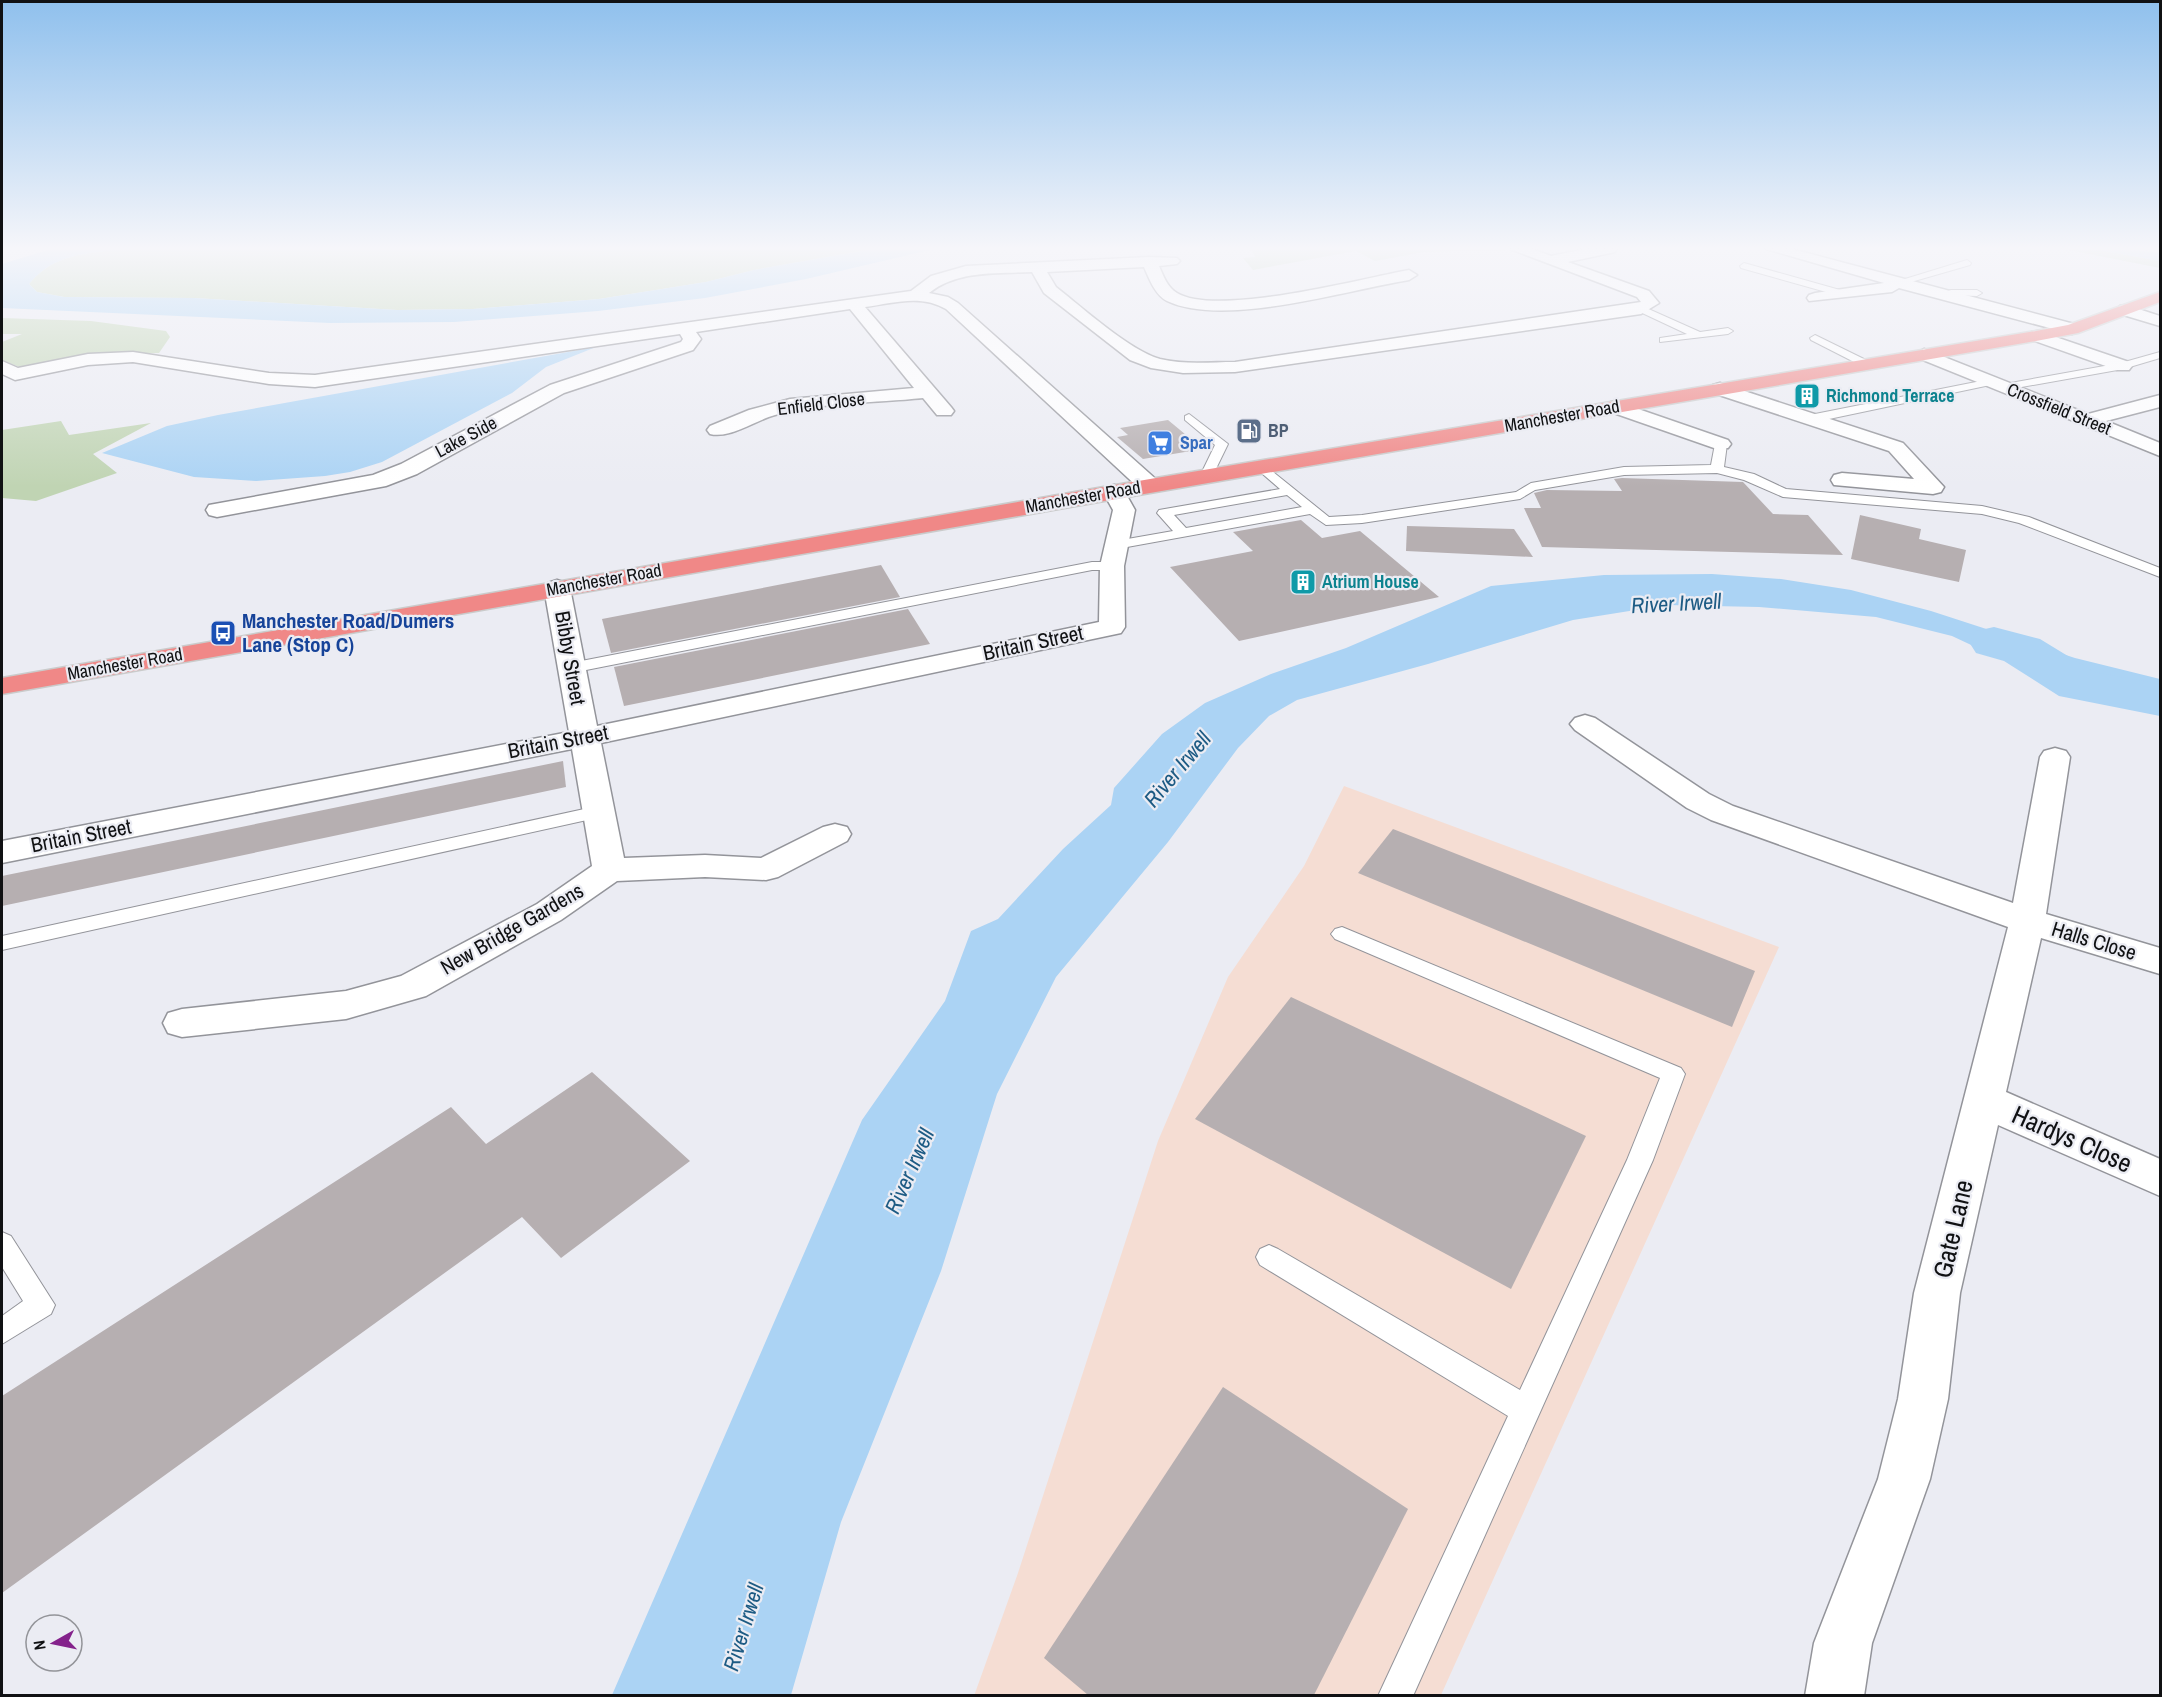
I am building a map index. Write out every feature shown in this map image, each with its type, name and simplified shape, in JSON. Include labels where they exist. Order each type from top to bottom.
[{"type":"highway","name":"Manchester Road","points":[[2,686],[1206,476],[2072,329]]},
{"type":"street","points":[[2,366],[15,374],[80,360],[134,357],[256,377],[315,381],[677,328]]},
{"type":"street","name":"Lake Side","points":[[217,510],[347,488],[396,475],[557,389],[687,346],[692,339],[686,328]]},
{"type":"street","points":[[874,328],[944,411]]},
{"type":"street","points":[[976,328],[1150,486]]},
{"type":"street","points":[[1099,328],[1129,351],[1157,364],[1183,368],[1235,367],[1507,328]]},
{"type":"street","points":[[2036,336],[2123,366]]},
{"type":"street","name":"Crossfield Street","points":[[1924,354],[2160,450]]},
{"type":"street","points":[[1720,389],[1896,447],[1933,487]]},
{"type":"street","name":"Enfield Close","points":[[717,430],[756,414],[790,405],[928,392]]},
{"type":"street","points":[[2086,420],[2160,401]]},
{"type":"street","points":[[1615,406],[1720,444]]},
{"type":"street","points":[[1842,480],[1933,487]]},
{"type":"street","points":[[1114,492],[1124,510],[1114,556]]},
{"type":"street","name":"Britain Street","points":[[2,852],[584,738],[1112,627],[1114,556]]},
{"type":"street","name":"Bibby Street","points":[[557,588],[609,870]]},
{"type":"street","name":"Halls Close","points":[[1585,724],[1698,801],[1722,813],[2027,921],[2160,962]]},
{"type":"street","name":"Gate Lane","points":[[1834,1695],[1843,1643],[1904,1479],[1923,1399],[1937,1293],[2027,921],[2055,757]]},
{"type":"street","points":[[609,870],[705,866],[766,869],[835,834]]},
{"type":"street","name":"New Bridge Gardens","points":[[182,1023],[346,1005],[413,986],[549,912],[609,870]]},
{"type":"street","name":"Hardys Close","points":[[1983,1100],[2160,1178]]},
{"type":"lane","points":[[1684,328],[1699,335]]},
{"type":"lane","points":[[1665,340],[1728,331]]},
{"type":"lane","points":[[1815,338],[1866,364]]},
{"type":"lane","points":[[1810,419],[1998,385],[2123,366],[2160,355]]},
{"type":"lane","points":[[1189,418],[1222,444],[1206,476]]},
{"type":"lane","points":[[1718,469],[1720,444]]},
{"type":"lane","points":[[1262,467],[1310,510],[1326,521],[1362,519],[1520,495],[1530,487],[1624,471],[1718,469],[1749,477],[1783,493],[1982,510],[2024,520],[2160,573]]},
{"type":"lane","points":[[1933,487],[1945,507]]},
{"type":"lane","points":[[1183,533],[1164,513],[1290,491]]},
{"type":"lane","points":[[571,668],[1092,566],[1114,556],[1183,533],[1310,510]]},
{"type":"lane","points":[[2,943],[598,812]]},
{"type":"lane","points":[[1342,934],[1673,1074],[1640,1160],[1395,1695]]},
{"type":"lane","points":[[2,1244],[41,1305],[2,1331]]},
{"type":"lane","points":[[1269,1257],[1526,1410]]},
{"type":"shaded area","points":[[1344,786],[1779,947],[1441,1695],[974,1696],[1018,1573],[1158,1141],[1228,977],[1304,866]]},
{"type":"green space","points":[[2,328],[145,328],[166,331],[170,337],[159,353],[102,354],[27,370],[2,360],[2,342],[22,334],[2,334]]},
{"type":"green space","points":[[61,421],[69,435],[151,423],[93,454],[117,473],[36,501],[2,498],[2,430]]},
{"type":"water","points":[[596,347],[546,367],[512,393],[382,462],[350,472],[256,481],[194,477],[102,453],[167,426],[218,415]]},
{"type":"water","points":[[1712,574],[1781,579],[1851,590],[1931,611],[2075,658],[2160,679],[2160,706],[2016,666],[1952,636],[1876,617],[1759,607],[1667,605],[1573,620],[1428,664],[1297,700],[1269,716],[1238,748],[1168,842],[1056,977],[997,1094],[941,1271],[841,1522],[791,1695],[612,1695],[862,1120],[945,1001],[971,931],[998,919],[1063,849],[1111,805],[1114,788],[1162,734],[1205,703],[1271,674],[1346,648],[1491,586],[1604,575]]},
{"type":"building","name":"Spar","points":[[1168,420],[1203,449],[1143,459],[1117,437],[1128,435],[1120,428]]},
{"type":"building","points":[[1614,479],[1743,482],[1773,514],[1808,515],[1843,555],[1542,547],[1524,508],[1541,508],[1534,493],[1547,490],[1622,491]]},
{"type":"building","points":[[1860,515],[1921,529],[1919,539],[1966,550],[1959,582],[1851,559]]},
{"type":"building","name":"Atrium House","points":[[1301,520],[1322,538],[1360,531],[1439,597],[1239,641],[1170,567],[1253,551],[1233,532]]},
{"type":"building","points":[[1407,526],[1514,529],[1533,557],[1406,551]]},
{"type":"building","points":[[881,565],[900,597],[611,653],[602,619]]},
{"type":"building","points":[[908,609],[930,644],[624,706],[614,667]]},
{"type":"building","points":[[563,761],[566,787],[2,906],[2,876]]},
{"type":"building","points":[[1393,829],[1755,971],[1732,1027],[1358,873]]},
{"type":"building","points":[[1291,997],[1586,1136],[1511,1289],[1195,1119]]},
{"type":"building","points":[[592,1072],[690,1161],[561,1258],[522,1217],[2,1593],[2,1396],[451,1107],[486,1144]]},
{"type":"building","points":[[1223,1387],[1408,1509],[1314,1695],[1088,1695],[1044,1658]]},
{"type":"waterway","name":"River Irwell","points":[[1994,642],[2022,650],[2078,685],[2160,700]]},
{"type":"place","name":"Richmond Terrace","points":[[1807,396]]},
{"type":"place","name":"BP","points":[[1249,431]]},
{"type":"place","name":"Spar","points":[[1160,443]]},
{"type":"place","name":"Atrium House","points":[[1303,582]]},
{"type":"place","name":"Manchester Road/Dumers Lane (Stop C)","points":[[223,633]]}]
